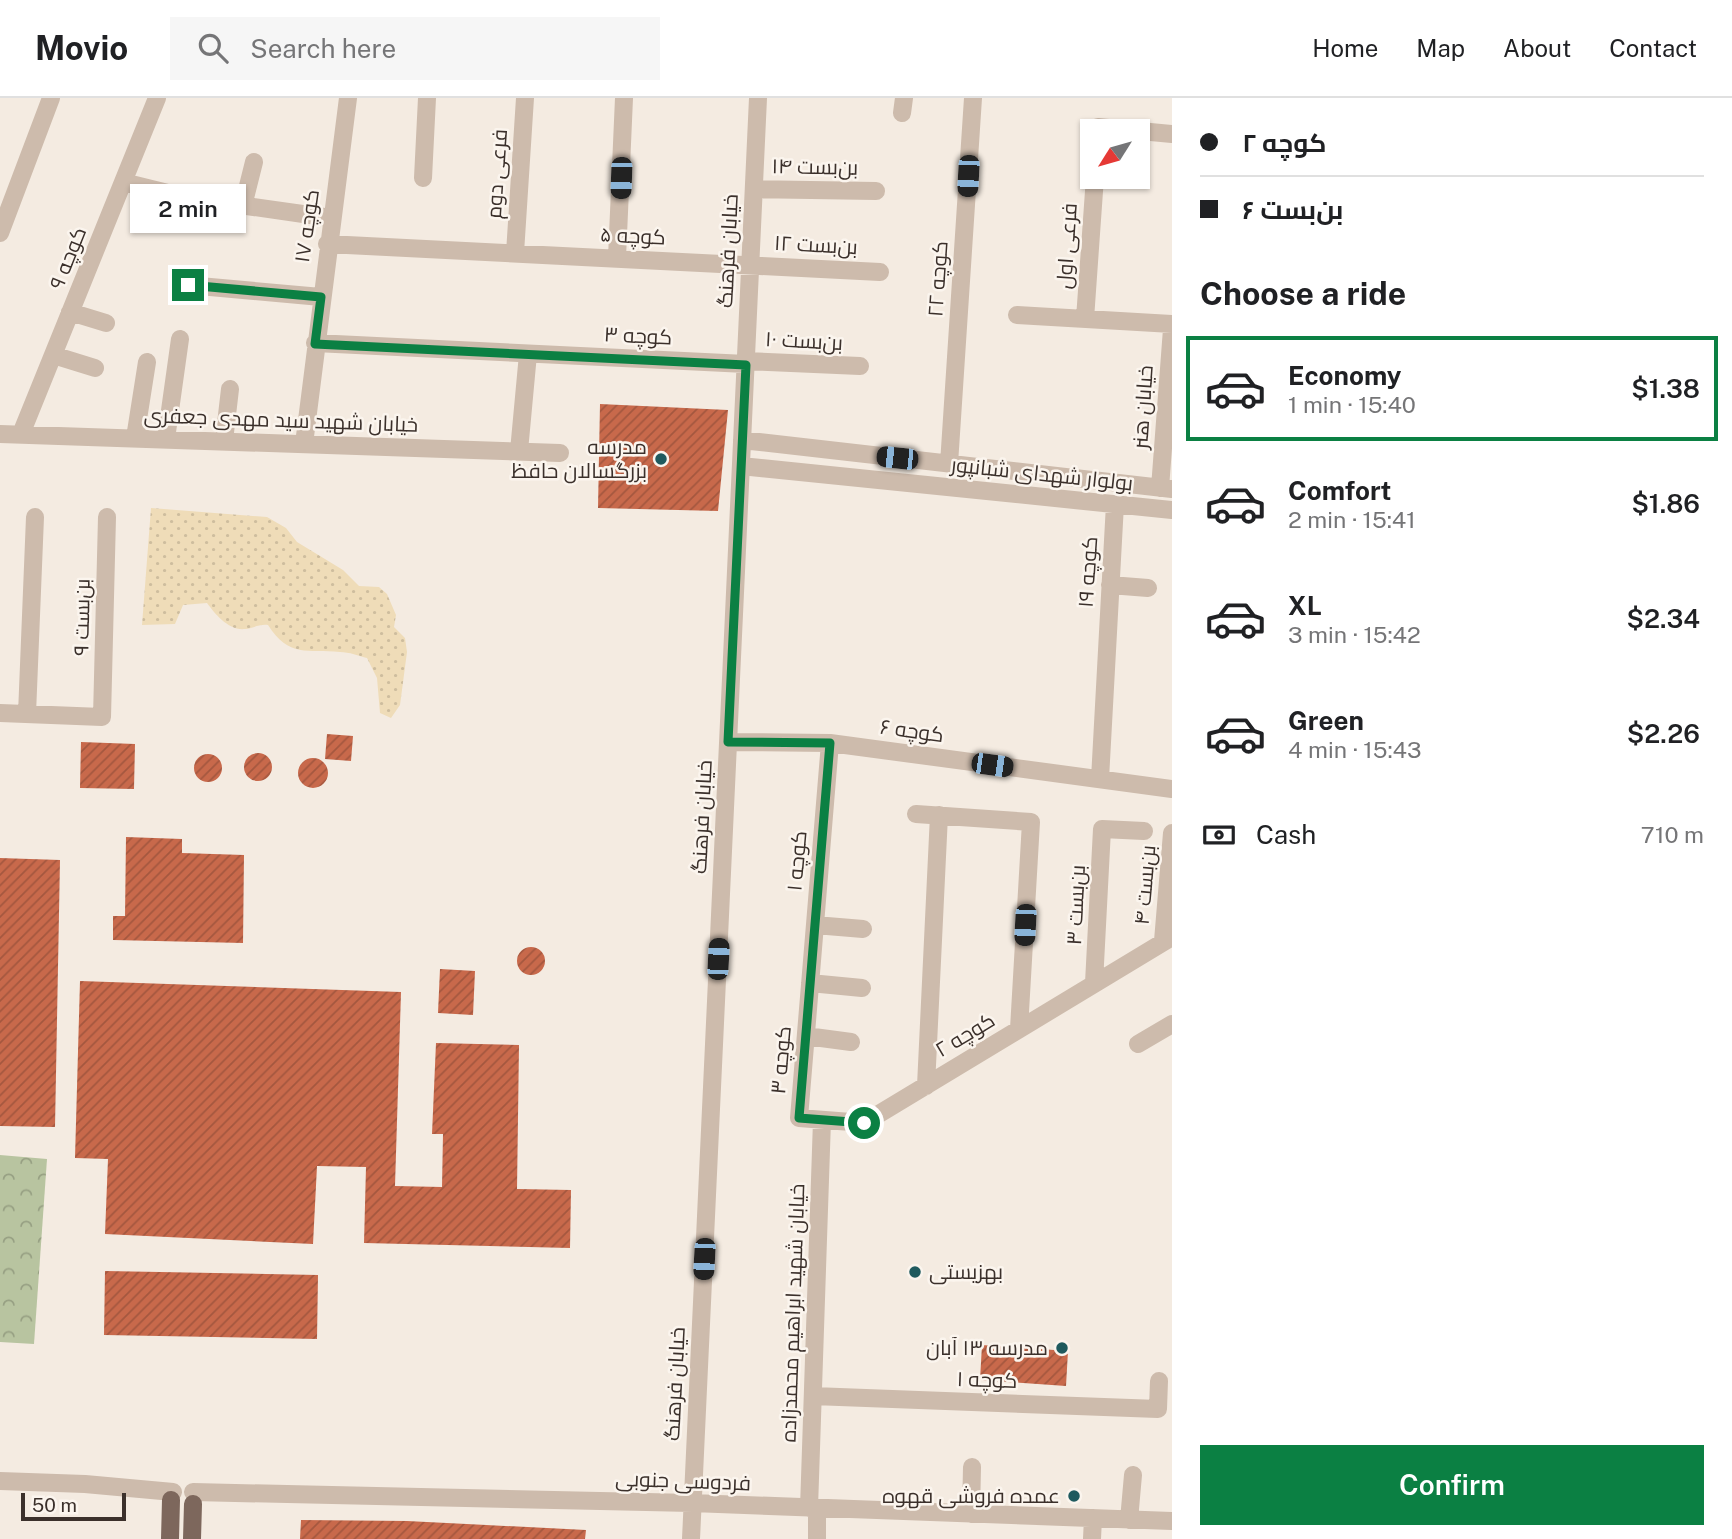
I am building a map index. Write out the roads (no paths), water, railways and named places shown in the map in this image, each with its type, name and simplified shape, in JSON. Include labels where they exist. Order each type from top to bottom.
[{"type":"main road","points":[[170,1539],[172,1496]]},
{"type":"main road","points":[[192,1539],[193,1498]]},
{"type":"street","points":[[0,233],[51,98]]},
{"type":"street","name":"کوچه ۹","points":[[21,434],[157,98]]},
{"type":"street","name":"کوچه ۱۷","points":[[304,444],[327,244],[348,98]]},
{"type":"street","points":[[423,178],[427,98]]},
{"type":"street","name":"فرعی دوم","points":[[515,253],[524,98]]},
{"type":"street","points":[[617,258],[624,98]]},
{"type":"street","name":"خیابان فرهنگ","points":[[691,1539],[758,98]]},
{"type":"street","name":"کوچه ۲۲","points":[[949,464],[973,98]]},
{"type":"street","points":[[1150,133],[1172,134]]},
{"type":"street","points":[[243,205],[254,162]]},
{"type":"street","points":[[123,182],[184,197],[331,218]]},
{"type":"street","name":"بن‌بست ۱۴","points":[[754,188],[876,191]]},
{"type":"street","name":"فرعی اول","points":[[1085,319],[1094,189]]},
{"type":"street","points":[[327,244],[515,253]]},
{"type":"street","name":"کوچه ۵","points":[[515,253],[750,264]]},
{"type":"street","name":"بن‌بست ۱۲","points":[[750,264],[880,272]]},
{"type":"street","points":[[188,285],[321,297]]},
{"type":"street","points":[[70,312],[106,324]]},
{"type":"street","points":[[1017,315],[1172,327]]},
{"type":"street","name":"خیابان هنر","points":[[1166,489],[1172,327]]},
{"type":"street","points":[[166,439],[180,339]]},
{"type":"street","points":[[315,344],[528,354],[519,451]]},
{"type":"street","name":"کوچه ۳","points":[[528,354],[746,363]]},
{"type":"street","points":[[53,355],[96,368]]},
{"type":"street","points":[[135,438],[147,362]]},
{"type":"street","name":"بن‌بست ۱۰","points":[[746,363],[860,366]]},
{"type":"street","points":[[224,441],[230,389]]},
{"type":"street","name":"خیابان شهید سید مهدی جعفری","points":[[0,434],[561,453]]},
{"type":"street","name":"بولوار شهدای شبانپور","points":[[742,440],[1166,489]]},
{"type":"street","points":[[790,470],[792,446]]},
{"type":"street","name":"بولوار شهدای شبانپور","points":[[741,466],[1172,510]]},
{"type":"street","name":"کوچه ۱۹","points":[[1100,779],[1115,504]]},
{"type":"street","points":[[0,713],[27,714],[35,517]]},
{"type":"street","name":"بن‌بست ۹","points":[[27,714],[102,717],[107,517]]},
{"type":"street","points":[[1110,586],[1147,588]]},
{"type":"street","name":"کوچه ۶","points":[[728,742],[830,743],[1172,789]]},
{"type":"street","name":"کوچه ۱","points":[[810,983],[830,743]]},
{"type":"street","points":[[916,814],[939,815],[926,1086]]},
{"type":"street","name":"کوچه ۲","points":[[822,1120],[864,1123],[1019,1029],[1031,822],[939,815]]},
{"type":"street","name":"بن‌بست ۳","points":[[1094,983],[1102,829],[1144,831]]},
{"type":"street","name":"بن‌بست ۴","points":[[1168,939],[1172,832]]},
{"type":"street","points":[[815,925],[863,929]]},
{"type":"street","points":[[1019,1029],[1168,939]]},
{"type":"street","points":[[810,983],[862,988]]},
{"type":"street","name":"کوچه ۳","points":[[810,983],[799,1118],[822,1120]]},
{"type":"street","points":[[1138,1044],[1172,1024]]},
{"type":"street","points":[[806,1036],[851,1042]]},
{"type":"street","name":"خیابان شهید ابراهیم محمدزاده","points":[[817,1539],[813,1508],[813,1396],[822,1120]]},
{"type":"street","name":"کوچه ۱","points":[[813,1396],[1158,1409],[1159,1381]]},
{"type":"street","points":[[971,1514],[972,1467]]},
{"type":"street","points":[[1129,1520],[1133,1475]]},
{"type":"street","points":[[0,1481],[85,1484],[172,1496]]},
{"type":"street","name":"فردوسی جنوبی","points":[[172,1496],[181,1510],[193,1498],[692,1503],[1172,1521]]},
{"type":"street","points":[[1092,1539],[1093,1518]]},
{"type":"place","name":"مدرسه بزرگسالان حافظ","points":[[661,459]]},
{"type":"place","name":"بهزیستی","points":[[915,1272]]},
{"type":"place","name":"مدرسه ۱۳ آبان","points":[[1062,1348]]},
{"type":"place","name":"عمده فروشی قهوه","points":[[1074,1496]]}]
